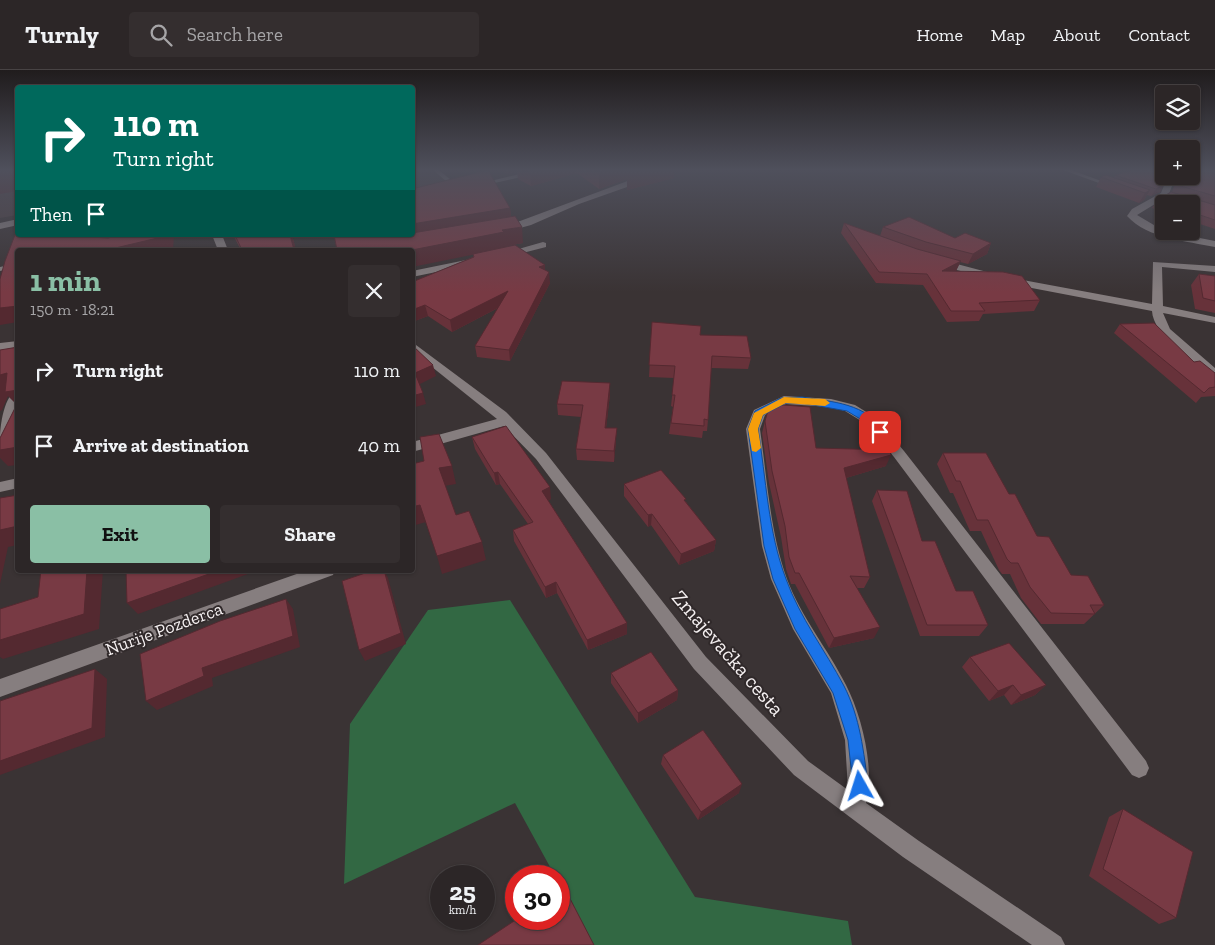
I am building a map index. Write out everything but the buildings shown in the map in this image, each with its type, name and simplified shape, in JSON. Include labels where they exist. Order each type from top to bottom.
[{"type":"street","points":[[494,232],[528,223],[556,211]]},
{"type":"street","points":[[1135,211],[1132,216],[1157,230],[1215,244]]},
{"type":"street","points":[[0,224],[15,222]]},
{"type":"street","points":[[415,273],[542,245]]},
{"type":"street","points":[[926,258],[1012,281],[1082,296],[1156,307],[1215,320]]},
{"type":"street","points":[[1215,271],[1158,264],[1156,307],[1158,318],[1165,331],[1215,374]]},
{"type":"street","points":[[0,347],[15,344]]},
{"type":"street","name":"Zmajevačka cesta","points":[[415,347],[462,383],[506,421],[541,456],[700,663],[801,768],[911,849],[1053,945]]},
{"type":"street","points":[[854,808],[860,786],[855,740],[842,699],[839,690],[802,629],[779,579],[770,546],[753,429],[759,413],[784,400],[831,403],[850,408],[871,421],[899,454],[1139,768]]},
{"type":"street","points":[[0,434],[15,401]]},
{"type":"street","points":[[415,446],[506,421]]},
{"type":"street","points":[[0,487],[15,484]]},
{"type":"street","name":"Nurije Pozderca","points":[[0,688],[319,573]]},
{"type":"lane","points":[[0,269],[12,269]]},
{"type":"shaded area","points":[[0,211],[15,211],[15,215],[0,218]]},
{"type":"green space","points":[[510,600],[695,897],[848,921],[852,945],[593,945],[570,903],[570,865],[549,865],[515,803],[344,884],[350,724],[428,610]]},
{"type":"slow traffic","points":[[756,448],[753,429],[759,413],[784,400],[825,403]]},
{"type":"route","points":[[860,786],[855,740],[839,690],[802,629],[779,579],[770,546],[753,429],[759,413],[784,400],[802,400],[831,403],[850,408],[871,421],[880,432]]}]
